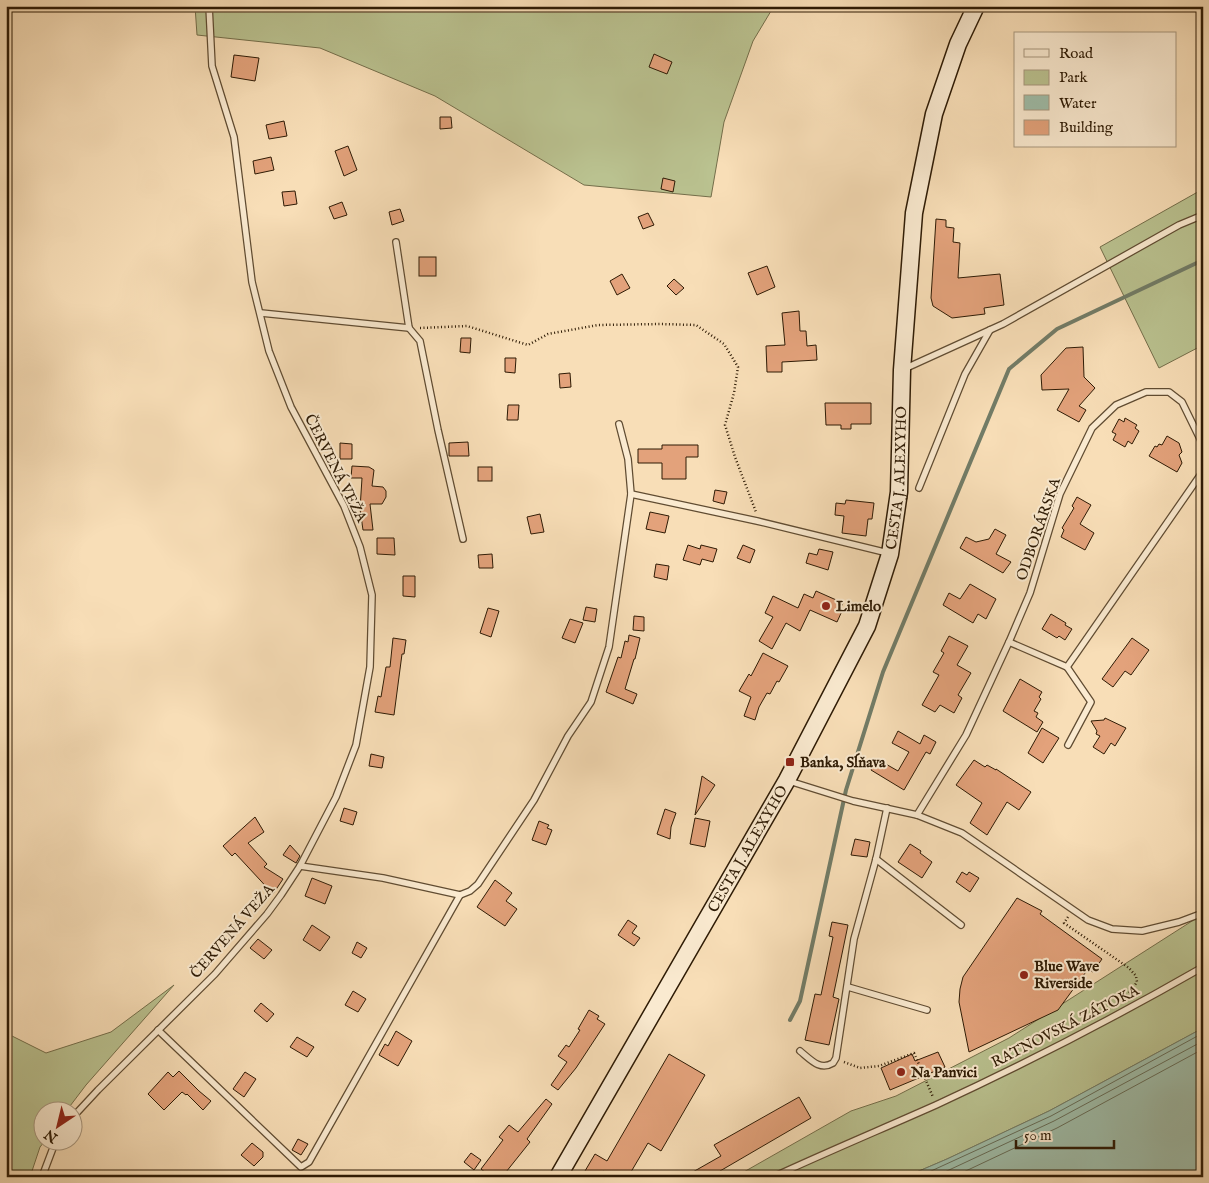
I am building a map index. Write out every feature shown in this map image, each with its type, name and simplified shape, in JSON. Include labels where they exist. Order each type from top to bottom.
[{"type":"main road","name":"CESTA J. ALEXYHO","points":[[558,1177],[787,780],[867,626],[890,554],[899,492],[902,370],[914,213],[934,114],[958,44],[976,6]]},
{"type":"lane","name":"ČERVENÁ VEŽA","points":[[82,1107],[215,974],[267,914],[300,866],[336,797],[356,745],[370,667],[372,595],[360,547],[344,506],[291,407],[269,352],[252,282],[234,137],[212,66],[209,6]]},
{"type":"lane","points":[[902,370],[990,330],[1179,225],[1203,215]]},
{"type":"lane","points":[[396,242],[409,328],[420,341],[462,539]]},
{"type":"lane","points":[[261,314],[409,328]]},
{"type":"lane","points":[[918,488],[966,374],[990,330]]},
{"type":"lane","name":"ODBORÁRSKA","points":[[917,815],[966,735],[1009,642],[1030,592],[1060,494],[1092,428],[1116,405],[1146,392],[1169,392],[1182,402],[1203,445]]},
{"type":"lane","points":[[300,866],[383,878],[460,895],[470,891],[478,884],[534,800],[568,736],[591,702],[609,647],[632,494],[628,459],[618,424]]},
{"type":"lane","points":[[1067,667],[1203,471]]},
{"type":"lane","points":[[632,494],[757,521],[890,554]]},
{"type":"lane","points":[[1009,642],[1067,667],[1091,702],[1068,745]]},
{"type":"lane","points":[[787,780],[832,796],[917,815],[962,833],[1088,920],[1112,929],[1142,931],[1179,922],[1203,913]]},
{"type":"lane","points":[[800,1051],[819,1066],[824,1067],[833,1063],[836,1059],[854,939],[876,859],[887,808]]},
{"type":"lane","points":[[876,859],[961,924]]},
{"type":"lane","points":[[158,1030],[301,1167],[309,1162],[460,895]]},
{"type":"lane","name":"RATNOVSKÁ ZÁTOKA","points":[[772,1177],[937,1104],[1038,1056],[1203,967]]},
{"type":"lane","points":[[848,987],[927,1010]]},
{"type":"lane","points":[[42,1177],[52,1150]]},
{"type":"path","points":[[409,328],[466,326],[528,345],[548,334],[598,325],[696,325],[724,344],[738,367],[726,425],[735,457],[756,510],[757,521]]},
{"type":"path","points":[[1073,910],[1064,923],[1129,968],[1136,976],[1137,982],[1111,1017]]},
{"type":"path","points":[[836,1059],[860,1068],[879,1066],[914,1052],[937,1104]]},
{"type":"green space","points":[[195,6],[774,6],[753,41],[724,122],[711,197],[584,185],[435,96],[320,48],[197,35]]},
{"type":"green space","points":[[1203,189],[1203,345],[1159,368],[1100,247]]},
{"type":"green space","points":[[1203,914],[1203,1028],[1049,1111],[905,1177],[735,1177],[851,1111],[896,1096],[1009,1038]]},
{"type":"green space","points":[[174,985],[75,1100],[32,1100],[32,1150],[39,1150],[30,1177],[6,1177],[6,1033],[46,1053],[111,1032]]},
{"type":"water","points":[[1203,1028],[1203,1177],[905,1177],[1049,1111]]},
{"type":"building","points":[[654,54],[672,62],[667,74],[649,67]]},
{"type":"building","points":[[234,55],[259,58],[255,81],[231,77]]},
{"type":"building","points":[[440,117],[451,117],[452,128],[440,129]]},
{"type":"building","points":[[284,121],[287,136],[269,139],[266,125]]},
{"type":"building","points":[[348,146],[357,170],[344,176],[335,151]]},
{"type":"building","points":[[271,157],[274,170],[255,174],[253,161]]},
{"type":"building","points":[[663,178],[675,181],[673,192],[661,189]]},
{"type":"building","points":[[295,191],[297,204],[284,206],[282,192]]},
{"type":"building","points":[[342,202],[347,215],[334,219],[329,207]]},
{"type":"building","points":[[400,209],[404,221],[392,225],[389,212]]},
{"type":"building","points":[[648,213],[654,225],[643,229],[638,217]]},
{"type":"building","points":[[936,219],[946,220],[946,227],[954,228],[953,242],[960,243],[958,278],[1000,274],[1004,305],[984,308],[985,314],[952,318],[933,306],[931,298]]},
{"type":"building","points":[[419,257],[436,257],[436,276],[419,276]]},
{"type":"building","points":[[767,266],[775,287],[757,295],[748,273]]},
{"type":"building","points":[[622,274],[630,288],[617,295],[610,281]]},
{"type":"building","points":[[674,279],[684,288],[676,295],[667,286]]},
{"type":"building","points":[[799,311],[800,331],[806,331],[807,346],[816,345],[817,360],[782,362],[782,372],[767,372],[766,346],[785,345],[782,313]]},
{"type":"building","points":[[461,338],[471,338],[470,353],[460,352]]},
{"type":"building","points":[[1083,347],[1084,377],[1095,388],[1079,406],[1086,410],[1079,422],[1057,410],[1069,389],[1042,390],[1041,375],[1066,348]]},
{"type":"building","points":[[505,358],[516,358],[515,373],[505,372]]},
{"type":"building","points":[[570,373],[571,387],[560,388],[559,374]]},
{"type":"building","points":[[825,403],[871,403],[871,424],[851,424],[851,429],[841,429],[841,425],[826,425]]},
{"type":"building","points":[[508,405],[519,405],[518,420],[507,420]]},
{"type":"building","points":[[1125,418],[1137,425],[1135,428],[1139,431],[1132,444],[1128,441],[1125,447],[1113,440],[1116,434],[1112,432],[1119,419],[1124,422]]},
{"type":"building","points":[[1167,436],[1179,443],[1182,452],[1179,455],[1182,463],[1177,472],[1149,456],[1155,446],[1162,445]]},
{"type":"building","points":[[468,442],[469,456],[449,456],[449,443]]},
{"type":"building","points":[[340,443],[352,444],[352,459],[340,459]]},
{"type":"building","points":[[662,445],[698,445],[698,457],[686,457],[686,479],[662,479],[662,463],[638,463],[638,449],[662,449]]},
{"type":"building","points":[[352,466],[369,467],[374,470],[372,486],[383,487],[386,491],[386,497],[382,504],[370,504],[373,530],[363,530],[360,509],[362,478],[351,478]]},
{"type":"building","points":[[478,467],[492,467],[492,481],[478,481]]},
{"type":"building","points":[[715,490],[727,492],[724,504],[713,501]]},
{"type":"building","points":[[1077,497],[1091,505],[1080,524],[1094,533],[1085,550],[1061,537],[1064,530],[1062,528],[1074,508],[1072,506]]},
{"type":"building","points":[[846,500],[874,503],[872,519],[868,519],[866,536],[842,533],[844,516],[835,515],[836,503],[845,504]]},
{"type":"building","points":[[650,512],[669,516],[665,533],[646,529]]},
{"type":"building","points":[[540,514],[544,532],[531,534],[527,517]]},
{"type":"building","points":[[995,529],[1006,535],[996,554],[1011,562],[1003,573],[960,548],[966,537],[976,542],[989,539]]},
{"type":"building","points":[[377,538],[394,538],[395,555],[377,554]]},
{"type":"building","points":[[688,545],[700,549],[701,545],[717,549],[713,562],[702,559],[700,565],[683,560]]},
{"type":"building","points":[[743,545],[755,550],[750,563],[737,558]]},
{"type":"building","points":[[819,549],[833,552],[828,570],[806,563],[809,553],[817,555]]},
{"type":"building","points":[[492,554],[493,568],[479,568],[478,555]]},
{"type":"building","points":[[656,564],[669,566],[667,580],[654,577]]},
{"type":"building","points":[[403,576],[415,576],[415,597],[403,596]]},
{"type":"building","points":[[970,584],[996,599],[986,619],[978,614],[973,623],[943,605],[949,593],[960,599]]},
{"type":"building","points":[[816,591],[843,603],[837,622],[810,610],[800,631],[786,623],[772,649],[759,641],[773,617],[765,613],[773,596],[798,608],[804,594],[813,598]]},
{"type":"building","points":[[586,607],[597,609],[595,622],[583,620]]},
{"type":"building","points":[[488,608],[499,611],[491,637],[480,633]]},
{"type":"building","points":[[1051,614],[1072,629],[1065,640],[1059,636],[1057,638],[1042,629]]},
{"type":"building","points":[[634,616],[644,617],[644,631],[633,630]]},
{"type":"building","points":[[570,619],[583,623],[575,643],[562,638]]},
{"type":"building","points":[[629,635],[640,638],[625,689],[637,694],[633,704],[606,692],[618,657],[621,658],[625,641],[628,642]]},
{"type":"building","points":[[949,636],[968,646],[957,665],[971,673],[958,695],[962,698],[954,713],[940,705],[935,712],[922,705],[939,675],[933,672],[944,653],[941,651]]},
{"type":"building","points":[[393,638],[406,640],[404,654],[402,654],[394,715],[375,712],[378,696],[381,697],[386,667],[390,667]]},
{"type":"building","points":[[1132,638],[1149,650],[1131,675],[1125,671],[1113,687],[1102,679]]},
{"type":"building","points":[[763,653],[788,666],[770,694],[767,693],[759,707],[755,720],[744,716],[751,697],[739,691],[749,674],[751,676]]},
{"type":"building","points":[[1020,679],[1042,692],[1039,697],[1041,699],[1034,711],[1038,713],[1036,717],[1043,722],[1037,732],[1003,711]]},
{"type":"building","points":[[1105,718],[1126,728],[1115,746],[1111,743],[1104,754],[1093,747],[1100,736],[1096,734],[1097,731],[1091,721],[1104,720]]},
{"type":"building","points":[[1042,728],[1059,738],[1043,763],[1028,753]]},
{"type":"building","points":[[898,731],[920,744],[924,735],[936,742],[930,754],[926,752],[904,790],[871,770],[877,759],[898,771],[909,752],[892,743]]},
{"type":"building","points":[[371,754],[384,757],[382,768],[369,766]]},
{"type":"building","points":[[974,760],[985,767],[987,765],[996,769],[1031,792],[1019,810],[1007,802],[987,835],[970,823],[982,803],[956,785]]},
{"type":"building","points":[[702,776],[715,785],[695,815]]},
{"type":"building","points":[[344,808],[357,812],[353,825],[340,821]]},
{"type":"building","points":[[665,809],[676,813],[671,827],[670,839],[657,834]]},
{"type":"building","points":[[255,817],[264,832],[248,843],[267,864],[264,867],[283,879],[273,894],[235,853],[232,856],[223,846]]},
{"type":"building","points":[[695,818],[710,821],[705,847],[690,844]]},
{"type":"building","points":[[539,821],[549,825],[547,828],[552,830],[546,845],[532,840]]},
{"type":"building","points":[[855,839],[870,842],[867,857],[851,855]]},
{"type":"building","points":[[910,844],[921,851],[920,853],[932,862],[922,878],[898,862]]},
{"type":"building","points":[[290,845],[300,856],[296,863],[283,855]]},
{"type":"building","points":[[962,872],[967,875],[969,872],[979,878],[970,892],[956,882]]},
{"type":"building","points":[[312,878],[332,886],[325,904],[305,896]]},
{"type":"building","points":[[495,880],[512,893],[506,901],[517,909],[505,926],[477,907]]},
{"type":"building","name":"Blue Wave Riverside","points":[[1017,898],[1042,911],[1040,914],[1102,959],[1093,972],[1088,969],[1058,1010],[969,1052],[959,1002],[963,977]]},
{"type":"building","points":[[628,920],[637,926],[632,933],[640,938],[634,946],[618,935]]},
{"type":"building","points":[[832,922],[848,925],[833,997],[839,999],[829,1045],[805,1040],[815,994],[821,995],[833,937],[829,936]]},
{"type":"building","points":[[312,925],[330,937],[320,951],[303,940]]},
{"type":"building","points":[[258,939],[272,950],[264,959],[250,948]]},
{"type":"building","points":[[357,942],[367,948],[361,958],[352,953]]},
{"type":"building","points":[[353,991],[366,999],[358,1012],[345,1005]]},
{"type":"building","points":[[261,1003],[274,1014],[267,1022],[254,1011]]},
{"type":"building","points":[[589,1010],[599,1016],[597,1019],[605,1024],[576,1068],[558,1090],[551,1085],[567,1062],[558,1056],[566,1045],[569,1047],[580,1030],[578,1029]]},
{"type":"building","points":[[396,1031],[412,1041],[398,1066],[379,1055],[385,1044],[388,1046]]},
{"type":"building","points":[[297,1037],[314,1047],[307,1057],[290,1047]]},
{"type":"building","name":"Na Panvici","points":[[938,1052],[945,1067],[890,1090],[881,1068],[912,1054],[915,1061]]},
{"type":"building","points":[[669,1054],[705,1075],[661,1151],[648,1143],[628,1177],[613,1177],[603,1171],[600,1177],[595,1177],[585,1171],[595,1154],[607,1161]]},
{"type":"building","points":[[179,1071],[211,1101],[203,1110],[187,1094],[182,1092],[164,1110],[148,1094],[168,1072],[173,1077]]},
{"type":"building","points":[[245,1072],[256,1079],[244,1097],[233,1089]]},
{"type":"building","points":[[799,1097],[811,1118],[720,1171],[719,1177],[684,1177],[721,1156],[714,1145]]},
{"type":"building","points":[[546,1099],[552,1104],[527,1139],[530,1142],[502,1177],[491,1177],[481,1169],[503,1140],[499,1137],[509,1125],[518,1132]]},
{"type":"building","points":[[298,1139],[308,1144],[301,1155],[292,1150]]},
{"type":"building","points":[[252,1143],[263,1152],[263,1157],[254,1166],[241,1155]]},
{"type":"building","points":[[471,1153],[481,1160],[474,1170],[464,1162]]},
{"type":"waterway","points":[[790,1020],[800,1001],[846,790],[883,672],[1009,369],[1057,329],[1203,260]]},
{"type":"place","name":"Limelo","points":[[826,606]]},
{"type":"place","name":"Banka, Sĺňava","points":[[790,762]]},
{"type":"place","name":"Blue Wave Riverside","points":[[1024,975]]},
{"type":"place","name":"Na Panvici","points":[[901,1072]]}]
